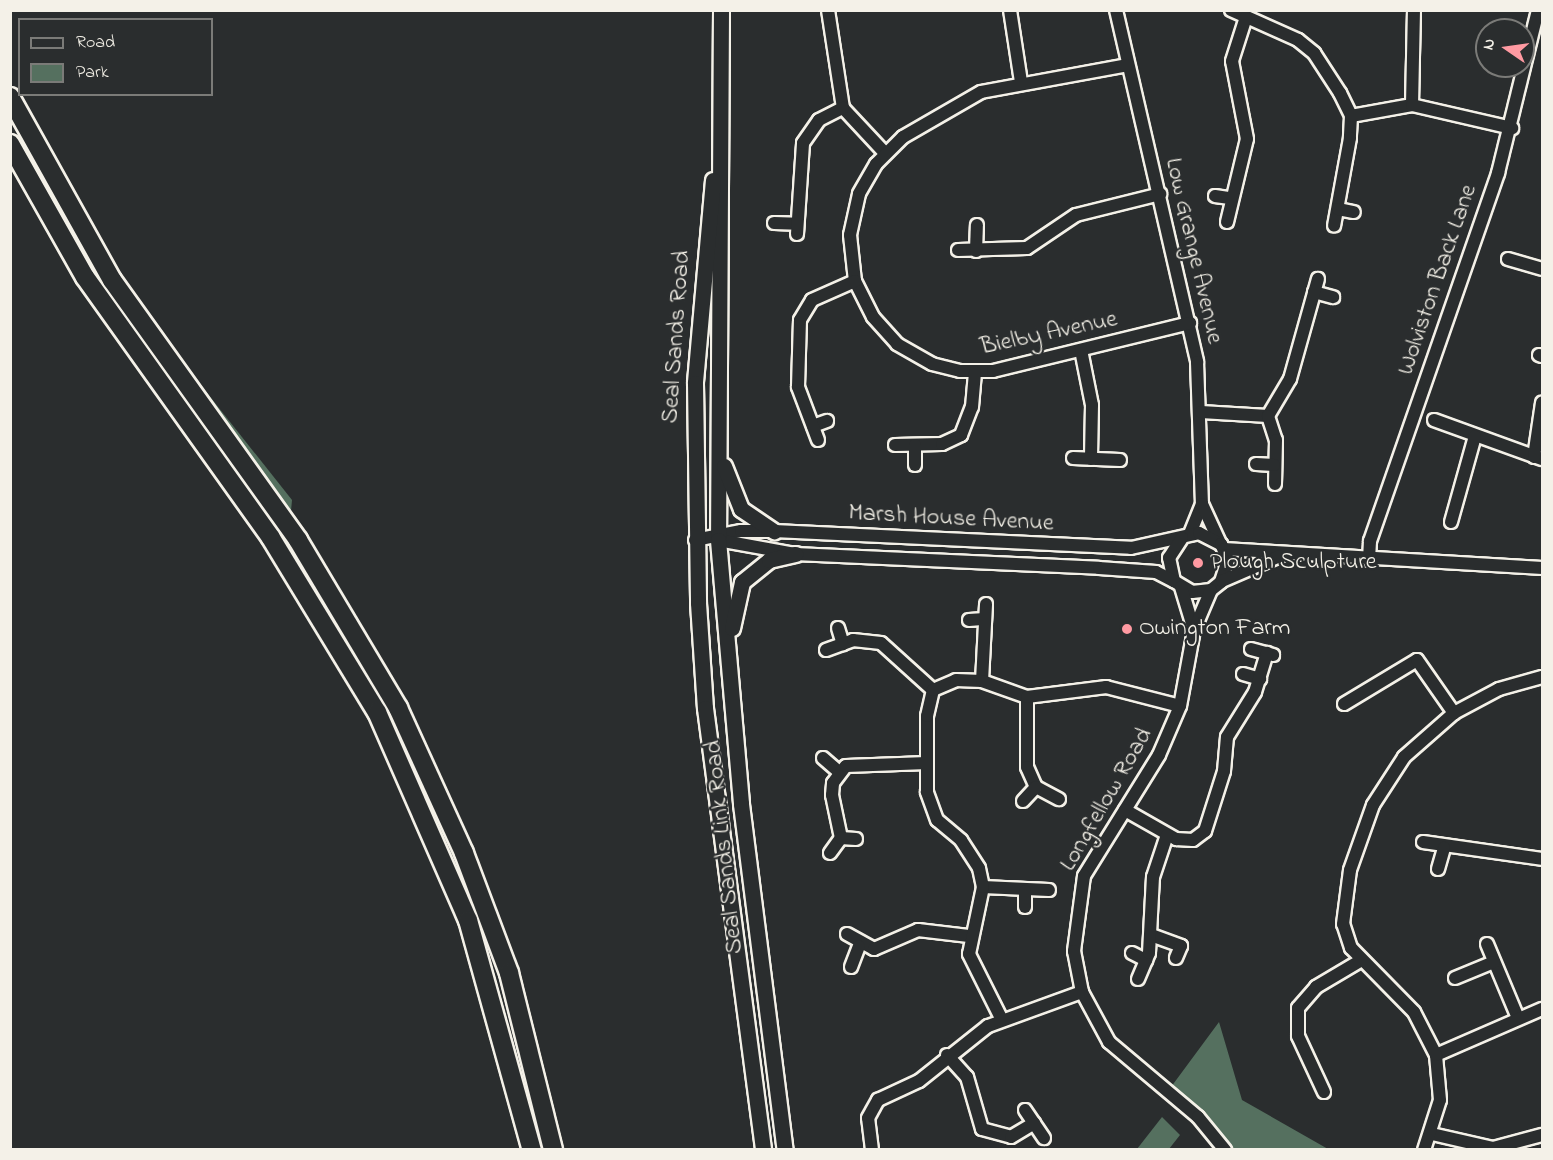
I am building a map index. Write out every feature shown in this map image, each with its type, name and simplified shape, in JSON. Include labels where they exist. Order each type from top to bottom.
[{"type":"highway","points":[[10,97],[112,280],[298,540],[398,708],[493,928],[551,1140],[530,1141],[468,920],[377,712],[284,557],[85,277],[10,144]]},
{"type":"main road","name":"Seal Sands Road","points":[[718,540],[721,10]]},
{"type":"main road","name":"Seal Sands Road","points":[[695,540],[695,382],[719,138]]},
{"type":"main road","points":[[718,440],[732,495],[753,520],[774,531]]},
{"type":"main road","name":"Seal Sands Link Road","points":[[695,540],[705,708],[763,1149]]},
{"type":"main road","name":"Seal Sands Link Road","points":[[718,540],[732,694],[785,1149]]},
{"type":"main road","points":[[732,694],[732,608],[742,582],[769,560],[795,554]]},
{"type":"street","points":[[828,10],[843,108],[885,153]]},
{"type":"street","points":[[1010,10],[1021,82]]},
{"type":"street","name":"Low Grange Avenue","points":[[1116,10],[1190,323],[1201,412],[1202,504],[1222,546]]},
{"type":"street","points":[[1231,10],[1314,53],[1351,116],[1334,226]]},
{"type":"street","points":[[1412,105],[1414,10]]},
{"type":"street","name":"Wolviston Back Lane","points":[[1369,560],[1370,541],[1512,128],[1538,10]]},
{"type":"street","points":[[1227,222],[1230,198],[1247,139],[1232,61],[1246,17]]},
{"type":"street","name":"Bielby Avenue","points":[[1128,65],[1021,82],[943,110],[885,153],[853,214],[855,281],[873,317],[897,344],[932,364],[975,372],[1082,350],[1190,323]]},
{"type":"street","points":[[1351,116],[1412,105],[1512,128]]},
{"type":"street","points":[[774,223],[797,229],[803,143],[819,120],[843,108]]},
{"type":"street","points":[[958,250],[1027,248],[1076,215],[1160,194]]},
{"type":"street","points":[[1215,195],[1230,198]]},
{"type":"street","points":[[1338,209],[1354,212]]},
{"type":"street","points":[[976,251],[977,225]]},
{"type":"street","points":[[1508,259],[1542,268]]},
{"type":"street","points":[[1268,416],[1290,380],[1318,279]]},
{"type":"street","points":[[818,440],[798,387],[800,320],[812,300],[855,281]]},
{"type":"street","points":[[1314,292],[1333,297]]},
{"type":"street","points":[[1082,350],[1092,405],[1091,459]]},
{"type":"street","points":[[895,445],[942,444],[961,435],[969,420],[975,372]]},
{"type":"street","points":[[1434,420],[1538,458],[1542,403]]},
{"type":"street","points":[[1201,412],[1268,416]]},
{"type":"street","points":[[1268,416],[1274,425],[1275,484]]},
{"type":"street","points":[[813,426],[827,421]]},
{"type":"street","points":[[1451,522],[1474,436]]},
{"type":"street","points":[[915,445],[915,465]]},
{"type":"street","points":[[1073,459],[1120,460]]},
{"type":"street","points":[[1256,464],[1274,465]]},
{"type":"street","name":"Low Grange Avenue","points":[[1186,536],[1202,504]]},
{"type":"street","name":"Marsh House Avenue","points":[[718,540],[741,531],[774,531],[1131,548],[1186,536],[1208,535],[1222,546],[1281,555],[1542,568]]},
{"type":"street","points":[[1177,584],[1168,558],[1186,536]]},
{"type":"street","name":"Marsh House Avenue","points":[[695,540],[718,540],[795,554],[1156,572],[1177,584],[1211,590],[1221,582],[1281,555]]},
{"type":"street","points":[[1221,582],[1228,560],[1222,546]]},
{"type":"street","name":"Longfellow Road","points":[[1177,584],[1194,630]]},
{"type":"street","name":"Longfellow Road","points":[[1211,590],[1194,630],[1180,706],[1125,810],[1095,856],[1077,897],[1074,951],[1082,992],[1109,1042],[1198,1118],[1225,1149]]},
{"type":"street","points":[[982,681],[986,604]]},
{"type":"street","points":[[969,620],[985,619]]},
{"type":"street","points":[[838,628],[843,644]]},
{"type":"street","points":[[826,650],[843,644],[869,640],[892,648],[933,690],[927,763],[932,811],[973,855],[983,887],[969,936],[971,963],[1002,1020]]},
{"type":"street","points":[[1125,810],[1167,835],[1193,840],[1205,831],[1224,771],[1227,737],[1260,679],[1271,654],[1251,649]]},
{"type":"street","points":[[1410,649],[1454,713]]},
{"type":"street","points":[[1344,704],[1417,660]]},
{"type":"street","points":[[1243,674],[1260,679]]},
{"type":"street","points":[[1424,1149],[1432,1134],[1441,1086],[1436,1055],[1414,1012],[1360,961],[1346,935],[1343,907],[1364,825],[1404,757],[1454,713],[1499,689],[1542,677]]},
{"type":"street","points":[[933,690],[956,680],[982,681],[1027,697],[1106,687],[1180,706]]},
{"type":"street","points":[[1027,697],[1026,756],[1036,787],[1059,800]]},
{"type":"street","points":[[823,758],[839,772]]},
{"type":"street","points":[[839,772],[864,762],[927,763]]},
{"type":"street","points":[[830,853],[841,838],[832,795],[839,772]]},
{"type":"street","points":[[1023,801],[1036,787]]},
{"type":"street","points":[[1138,979],[1146,960],[1151,935],[1153,877],[1167,835]]},
{"type":"street","points":[[841,838],[856,839]]},
{"type":"street","points":[[1423,842],[1444,848],[1542,859]]},
{"type":"street","points":[[1438,869],[1444,848]]},
{"type":"street","points":[[983,887],[1025,891],[1049,890]]},
{"type":"street","points":[[1025,891],[1025,907]]},
{"type":"street","points":[[847,934],[860,946],[884,948],[928,929],[969,936]]},
{"type":"street","points":[[1151,935],[1181,946],[1176,958]]},
{"type":"street","points":[[1487,944],[1518,1018]]},
{"type":"street","points":[[851,967],[860,946]]},
{"type":"street","points":[[1132,953],[1146,960]]},
{"type":"street","points":[[1324,1092],[1298,1036],[1298,1008],[1316,987],[1360,961]]},
{"type":"street","points":[[1455,978],[1494,962]]},
{"type":"street","points":[[872,1149],[868,1118],[878,1100],[910,1086],[947,1055],[1002,1020],[1082,992]]},
{"type":"street","points":[[1436,1055],[1542,1009]]},
{"type":"street","points":[[947,1055],[967,1077],[982,1129],[1011,1137],[1034,1123]]},
{"type":"street","points":[[1025,1110],[1044,1138]]},
{"type":"street","points":[[1432,1134],[1478,1148],[1521,1146],[1542,1135]]},
{"type":"green space","points":[[169,345],[292,500],[291,511],[287,510]]},
{"type":"green space","points":[[1219,1022],[1242,1100],[1328,1149],[1234,1149],[1206,1115],[1171,1087]]},
{"type":"green space","points":[[1162,1117],[1180,1135],[1169,1149],[1137,1149]]},
{"type":"place","name":"Plough Sculpture","points":[[1198,563]]},
{"type":"place","name":"Owington Farm","points":[[1127,629]]}]
